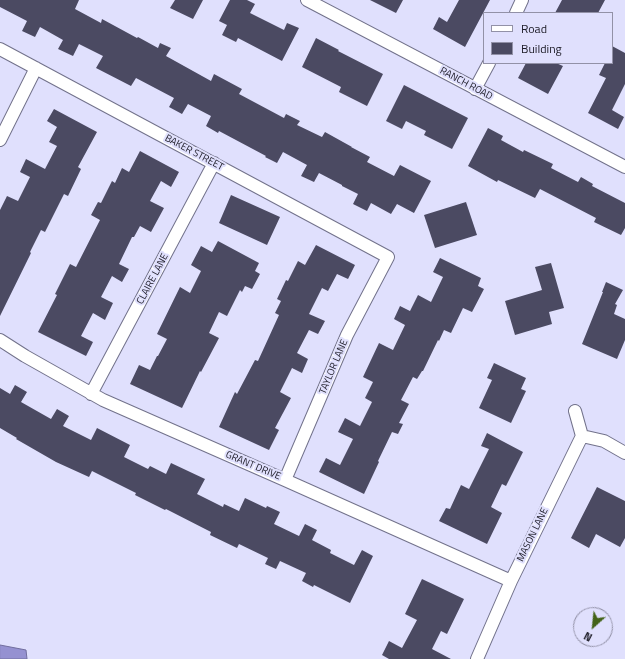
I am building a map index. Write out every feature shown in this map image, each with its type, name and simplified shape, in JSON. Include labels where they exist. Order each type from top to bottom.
[{"type":"street","name":"RANCH ROAD","points":[[307,0],[327,5],[475,89],[625,168]]},
{"type":"street","points":[[516,12],[522,0]]},
{"type":"street","name":"BAKER STREET","points":[[0,49],[388,257]]},
{"type":"street","points":[[475,89],[488,64]]},
{"type":"street","points":[[0,140],[36,68]]},
{"type":"street","name":"CLAIRE LANE","points":[[91,394],[214,163]]},
{"type":"street","name":"TAYLOR LANE","points":[[285,480],[347,335],[388,257]]},
{"type":"street","name":"GRANT DRIVE","points":[[0,340],[25,356],[103,400],[511,581]]},
{"type":"street","points":[[575,411],[582,436],[604,441],[625,453]]},
{"type":"street","name":"MASON LANE","points":[[477,659],[511,581],[582,436]]},
{"type":"shaded area","points":[[0,645],[26,650],[27,659],[0,659]]},
{"type":"building","points":[[0,0],[79,0],[75,9],[101,23],[102,19],[158,48],[160,43],[171,48],[166,56],[211,81],[214,74],[242,89],[239,94],[284,118],[286,114],[300,121],[297,125],[322,137],[325,132],[370,157],[367,162],[394,176],[400,165],[431,181],[414,213],[397,204],[391,214],[371,203],[367,211],[353,204],[358,194],[342,185],[319,173],[314,182],[301,176],[307,165],[283,152],[277,163],[219,131],[218,133],[206,126],[211,116],[188,104],[182,114],[169,107],[174,98],[136,78],[131,86],[96,68],[103,56],[79,44],[73,56],[58,49],[63,40],[40,27],[35,37],[22,31],[27,21],[0,7]]},
{"type":"building","points":[[175,0],[203,0],[193,19],[170,8]]},
{"type":"building","points":[[230,0],[247,0],[255,4],[250,13],[284,30],[287,23],[299,28],[282,61],[238,38],[236,42],[222,35],[227,25],[219,21]]},
{"type":"building","points":[[370,0],[403,0],[396,13]]},
{"type":"building","points":[[459,0],[490,0],[465,47],[433,29],[439,17],[447,22]]},
{"type":"building","points":[[562,0],[605,0],[599,12],[556,12]]},
{"type":"building","points":[[316,38],[383,74],[367,106],[339,92],[341,87],[302,67]]},
{"type":"building","points":[[613,47],[625,53],[625,84],[612,110],[624,117],[618,129],[588,113],[606,78],[599,75],[604,64],[613,64]]},
{"type":"building","points":[[525,64],[558,64],[563,66],[548,94],[518,78]]},
{"type":"building","points":[[404,85],[468,118],[452,149],[424,135],[426,131],[406,121],[402,129],[386,121]]},
{"type":"building","points":[[54,109],[97,132],[78,167],[81,169],[68,196],[64,194],[45,232],[41,230],[0,316],[0,210],[7,196],[18,201],[30,177],[20,172],[26,159],[45,169],[57,146],[49,142],[57,127],[47,121]]},
{"type":"building","points":[[488,128],[503,136],[501,140],[523,152],[524,150],[553,164],[551,168],[578,182],[581,177],[593,184],[592,186],[625,203],[625,228],[621,235],[594,222],[596,218],[540,189],[535,198],[498,180],[497,182],[468,166]]},
{"type":"building","points":[[140,151],[179,172],[171,187],[161,181],[150,201],[164,208],[151,232],[140,226],[134,237],[132,237],[119,264],[129,269],[122,282],[112,276],[101,297],[113,303],[105,320],[93,313],[81,336],[93,342],[86,356],[38,332],[57,295],[55,294],[70,264],[76,267],[100,220],[91,215],[98,202],[101,203],[112,181],[115,183],[122,168],[129,172]]},
{"type":"building","points":[[231,195],[280,217],[267,245],[219,223]]},
{"type":"building","points":[[466,202],[477,235],[435,248],[424,215]]},
{"type":"building","points":[[218,241],[259,263],[255,271],[260,274],[252,289],[245,286],[242,292],[240,290],[227,316],[219,312],[209,333],[219,338],[201,372],[200,371],[182,408],[130,384],[139,365],[150,370],[167,339],[157,334],[180,287],[190,293],[201,271],[191,265],[201,246],[212,252]]},
{"type":"building","points":[[316,245],[355,265],[348,279],[337,274],[328,291],[322,288],[309,314],[325,321],[318,334],[309,330],[297,353],[308,359],[302,373],[292,368],[280,392],[291,398],[275,428],[279,430],[269,450],[219,427],[235,392],[237,394],[255,360],[258,361],[279,315],[275,313],[281,301],[277,299],[286,280],[288,281],[298,261],[305,265]]},
{"type":"building","points":[[440,258],[481,278],[478,286],[484,289],[472,312],[463,308],[451,333],[444,330],[423,371],[417,379],[413,377],[401,400],[409,404],[399,423],[403,424],[398,434],[392,432],[364,494],[319,472],[326,458],[340,465],[353,439],[338,432],[345,418],[360,426],[372,402],[365,398],[373,382],[363,377],[379,343],[393,350],[405,325],[394,319],[400,306],[410,311],[418,295],[431,302],[443,277],[433,272]]},
{"type":"building","points":[[551,263],[564,308],[549,312],[552,324],[515,335],[505,301],[542,290],[535,267]]},
{"type":"building","points":[[606,282],[623,290],[615,304],[617,305],[614,314],[625,319],[625,340],[617,359],[582,344]]},
{"type":"building","points":[[494,363],[526,378],[521,389],[526,391],[511,423],[479,408],[492,380],[487,378]]},
{"type":"building","points":[[15,385],[27,392],[21,402],[51,419],[57,409],[69,416],[63,426],[91,440],[97,428],[130,445],[124,457],[148,469],[150,466],[166,474],[171,463],[205,479],[197,494],[223,507],[224,504],[239,511],[245,498],[266,508],[267,506],[280,512],[274,524],[299,536],[305,524],[317,530],[312,540],[331,550],[330,553],[354,565],[362,550],[373,556],[350,603],[314,585],[313,587],[302,581],[306,573],[280,561],[276,569],[265,564],[268,558],[239,544],[237,548],[210,535],[211,532],[135,495],[136,493],[92,471],[89,477],[56,462],[16,439],[17,438],[0,428],[0,388],[10,394]]},
{"type":"building","points":[[487,433],[523,452],[506,486],[502,484],[491,507],[502,513],[487,544],[439,521],[446,508],[450,509],[461,485],[469,489],[489,449],[481,446]]},
{"type":"building","points":[[597,487],[625,501],[625,538],[620,547],[596,534],[589,548],[571,538]]},
{"type":"building","points":[[422,579],[464,599],[447,634],[441,631],[432,649],[451,659],[389,659],[382,655],[389,641],[402,648],[417,620],[405,614]]}]
